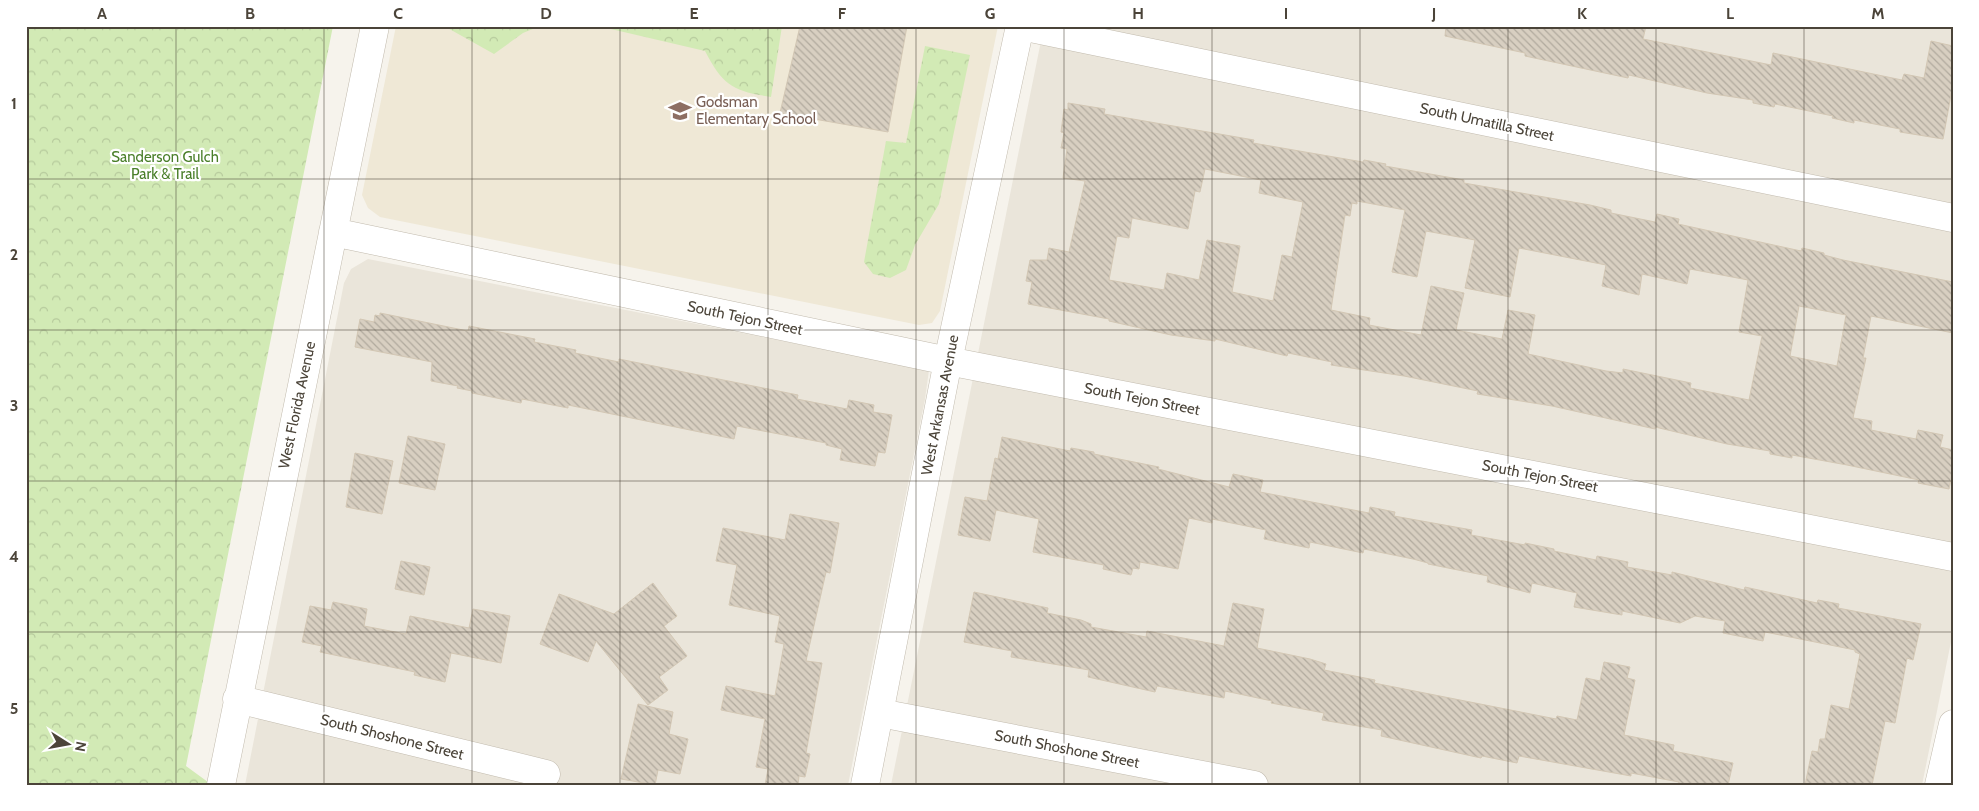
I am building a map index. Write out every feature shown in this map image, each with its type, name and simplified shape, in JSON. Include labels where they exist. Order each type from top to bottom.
[{"type":"street","name":"West Florida Avenue","points":[[220,785],[375,26]]},
{"type":"street","name":"South Umatilla Street","points":[[1020,26],[1953,218]]},
{"type":"street","name":"West Arkansas Avenue","points":[[865,785],[948,361],[1020,26]]},
{"type":"street","name":"South Tejon Street","points":[[333,232],[948,361],[1953,557]]},
{"type":"street","name":"South Shoshone Street","points":[[238,699],[546,774]]},
{"type":"street","name":"South Shoshone Street","points":[[880,713],[1254,785]]},
{"type":"street","points":[[1939,785],[1953,724]]},
{"type":"shaded area","name":"Godsman Elementary School","points":[[396,26],[998,26],[940,311],[932,323],[919,325],[380,217],[368,208],[362,195]]},
{"type":"shaded area","points":[[1044,26],[1953,26],[1953,632],[1922,785],[891,785]]},
{"type":"shaded area","points":[[368,259],[929,370],[925,399],[848,785],[245,785],[344,283],[351,269]]},
{"type":"green space","name":"Sanderson Gulch Park & Trail","points":[[26,26],[333,26],[186,766],[212,785],[26,785]]},
{"type":"green space","points":[[444,26],[540,26],[523,33],[494,54]]},
{"type":"green space","points":[[598,26],[782,26],[771,97],[747,92],[730,85],[711,63],[705,51]]},
{"type":"green space","points":[[925,46],[970,55],[939,204],[915,245],[906,270],[890,278],[873,274],[864,262],[886,141],[906,143]]},
{"type":"building","name":"Godsman Elementary School","points":[[800,26],[907,26],[888,132],[780,113]]},
{"type":"building","points":[[1446,26],[1646,26],[1643,39],[1771,65],[1773,53],[1902,80],[1904,74],[1924,78],[1931,41],[1953,46],[1953,84],[1943,139],[1900,132],[1900,129],[1854,120],[1854,123],[1832,118],[1833,116],[1775,104],[1774,107],[1753,103],[1753,100],[1707,93],[1629,75],[1628,78],[1525,56],[1525,53],[1445,36]]},
{"type":"building","points":[[1068,103],[1105,109],[1104,114],[1254,140],[1253,143],[1363,162],[1364,160],[1386,164],[1385,166],[1464,180],[1464,183],[1590,205],[1611,210],[1611,213],[1655,222],[1657,214],[1679,219],[1678,224],[1801,251],[1802,248],[1843,260],[1953,282],[1953,333],[1871,316],[1863,358],[1866,358],[1853,418],[1872,421],[1871,430],[1916,439],[1918,430],[1943,435],[1940,447],[1953,450],[1953,469],[1949,489],[1918,483],[1919,480],[1847,465],[1792,455],[1792,458],[1770,454],[1770,451],[1727,444],[1655,427],[1655,429],[1552,406],[1477,394],[1478,391],[1404,376],[1331,365],[1332,362],[1288,353],[1287,356],[1215,339],[1215,341],[1171,335],[1109,321],[1109,319],[1028,304],[1032,282],[1026,281],[1030,260],[1047,260],[1049,248],[1069,252],[1085,181],[1063,178],[1067,149],[1061,148],[1064,133],[1061,132],[1064,109],[1068,110]],"holes":[[[1205,169],[1261,180],[1259,193],[1303,202],[1292,257],[1282,255],[1273,301],[1232,292],[1240,246],[1207,240],[1199,280],[1167,273],[1164,290],[1109,280],[1117,236],[1129,238],[1132,218],[1188,229],[1195,191],[1200,192]],[[1357,201],[1405,210],[1392,272],[1417,277],[1426,231],[1475,240],[1465,288],[1510,297],[1519,248],[1606,265],[1602,286],[1639,295],[1642,274],[1687,284],[1690,269],[1748,280],[1739,332],[1762,336],[1749,400],[1690,388],[1691,383],[1623,369],[1623,373],[1606,371],[1528,354],[1535,315],[1508,310],[1502,339],[1456,330],[1464,293],[1431,286],[1421,335],[1369,325],[1370,318],[1331,310],[1345,215],[1350,216],[1352,203],[1357,204]],[[1799,306],[1846,315],[1837,366],[1790,356]]]},
{"type":"building","points":[[380,313],[468,331],[469,326],[535,339],[534,342],[576,350],[575,353],[619,362],[619,359],[798,395],[797,399],[847,409],[849,400],[874,405],[873,412],[892,415],[885,453],[878,452],[875,466],[840,460],[842,449],[826,445],[826,443],[737,426],[734,439],[568,405],[568,408],[522,399],[521,403],[472,393],[472,391],[457,388],[458,386],[431,381],[432,362],[355,347],[360,319],[374,322],[375,315],[380,316]]},
{"type":"building","points":[[408,436],[445,444],[435,490],[399,483]]},
{"type":"building","points":[[1002,437],[1070,451],[1071,448],[1094,452],[1094,454],[1159,467],[1158,469],[1229,487],[1233,474],[1263,480],[1260,492],[1369,513],[1370,507],[1395,512],[1394,516],[1472,530],[1471,535],[1525,545],[1525,543],[1596,560],[1597,556],[1628,562],[1627,567],[1672,575],[1672,572],[1744,590],[1745,587],[1817,603],[1818,600],[1839,604],[1838,608],[1921,624],[1913,660],[1907,658],[1895,723],[1885,721],[1872,785],[1805,785],[1812,751],[1818,752],[1820,739],[1825,739],[1831,705],[1849,709],[1860,654],[1855,652],[1855,650],[1765,632],[1763,641],[1723,633],[1725,621],[1695,616],[1680,623],[1622,611],[1622,615],[1574,607],[1577,593],[1532,583],[1530,593],[1487,582],[1488,576],[1364,549],[1363,553],[1310,542],[1309,548],[1264,539],[1266,530],[1212,519],[1212,523],[1189,518],[1178,569],[1140,562],[1139,569],[1133,568],[1131,575],[1103,569],[1104,565],[1033,552],[1039,519],[996,510],[990,541],[958,535],[965,497],[987,501],[995,458],[998,459]]},
{"type":"building","points":[[355,453],[393,461],[382,514],[346,507]]},
{"type":"building","points":[[790,514],[839,523],[830,573],[826,572],[806,661],[822,663],[806,753],[810,754],[805,777],[799,776],[798,785],[765,785],[768,769],[756,767],[765,719],[721,710],[726,686],[775,696],[784,644],[775,642],[780,616],[729,605],[737,565],[716,561],[723,528],[785,540]]},
{"type":"building","points":[[401,561],[430,567],[424,595],[395,589]]},
{"type":"building","points":[[653,583],[677,616],[664,626],[687,656],[659,677],[668,690],[648,705],[596,641],[588,662],[540,644],[559,594],[614,614]]},
{"type":"building","points":[[974,592],[1048,608],[1047,613],[1081,620],[1091,624],[1091,627],[1146,637],[1147,631],[1224,646],[1233,603],[1264,609],[1257,648],[1310,659],[1326,664],[1324,670],[1375,680],[1374,683],[1556,719],[1557,716],[1577,720],[1586,678],[1600,681],[1604,662],[1630,667],[1627,678],[1635,680],[1624,735],[1674,745],[1673,751],[1733,763],[1728,785],[1678,785],[1679,782],[1631,773],[1631,776],[1519,756],[1517,763],[1482,756],[1481,758],[1381,736],[1382,730],[1322,720],[1324,713],[1271,703],[1272,701],[1225,691],[1224,698],[1157,686],[1155,692],[1088,677],[1089,670],[1011,657],[1012,651],[964,642]]},
{"type":"building","points":[[333,602],[367,609],[364,626],[406,634],[410,616],[469,628],[473,609],[510,616],[501,663],[451,653],[445,682],[414,675],[415,672],[320,652],[322,646],[302,642],[310,606],[331,610]]},
{"type":"building","points":[[638,704],[673,712],[669,734],[688,739],[680,774],[658,770],[655,785],[621,779]]},
{"type":"place","name":"Godsman Elementary School","points":[[680,111]]}]
